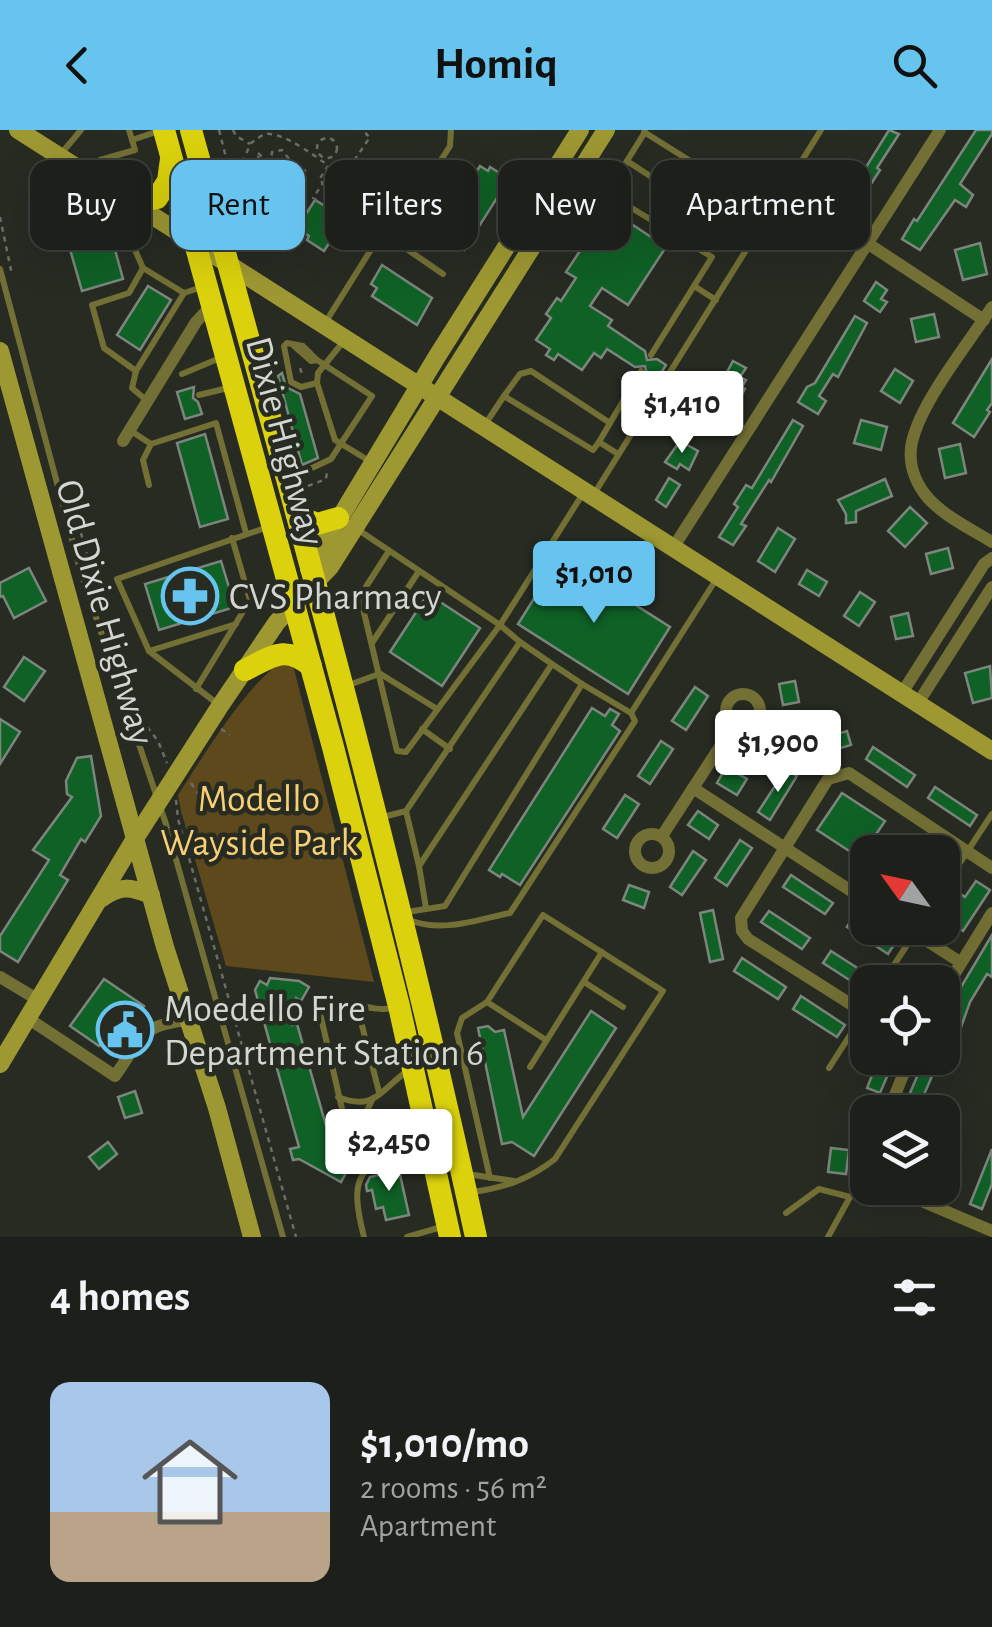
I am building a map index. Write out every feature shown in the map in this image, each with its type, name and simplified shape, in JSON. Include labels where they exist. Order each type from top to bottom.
[{"type":"highway","name":"Dixie Highway","points":[[162,130],[172,160]]},
{"type":"highway","name":"Dixie Highway","points":[[191,130],[228,264],[297,482],[298,516],[402,915],[476,1237]]},
{"type":"highway","points":[[151,200],[163,190],[171,156]]},
{"type":"highway","name":"Dixie Highway","points":[[198,250],[343,786],[452,1233]]},
{"type":"highway","points":[[298,516],[317,524],[346,522]]},
{"type":"highway","points":[[245,670],[285,653],[310,666]]},
{"type":"highway","points":[[343,786],[369,827],[386,904],[391,912],[402,915]]},
{"type":"highway","points":[[408,1043],[429,1090],[453,1185],[458,1191],[465,1183]]},
{"type":"street","points":[[346,522],[372,463],[580,130]]},
{"type":"street","points":[[0,1064],[220,706],[437,396],[606,130]]},
{"type":"street","points":[[870,238],[940,130]]},
{"type":"street","points":[[28,133],[66,160]]},
{"type":"street","points":[[870,245],[984,320]]},
{"type":"street","points":[[207,250],[992,751]]},
{"type":"street","points":[[674,548],[863,250]]},
{"type":"street","points":[[126,435],[210,295]]},
{"type":"street","points":[[992,307],[931,400],[916,430],[911,459],[921,488],[939,508],[992,542]]},
{"type":"street","name":"Old Dixie Highway","points":[[0,351],[77,637],[252,1237]]},
{"type":"street","points":[[910,698],[984,564],[992,558]]},
{"type":"street","points":[[910,698],[992,587]]},
{"type":"street","points":[[662,836],[734,725]]},
{"type":"street","points":[[850,1002],[748,939],[742,930],[741,918],[828,778],[849,773],[992,868]]},
{"type":"street","points":[[694,788],[850,890]]},
{"type":"street","points":[[98,901],[126,886],[151,895]]},
{"type":"street","points":[[958,965],[992,913]]},
{"type":"street","points":[[936,945],[960,962]]},
{"type":"street","points":[[0,976],[40,1001]]},
{"type":"street","points":[[29,1019],[115,1076],[148,1029],[165,1022],[188,1020]]},
{"type":"street","points":[[931,1205],[992,1231]]},
{"type":"lane","points":[[59,156],[81,130]]},
{"type":"lane","points":[[100,160],[135,150],[129,130]]},
{"type":"lane","points":[[132,140],[162,130]]},
{"type":"lane","points":[[441,160],[450,146],[452,130]]},
{"type":"lane","points":[[802,160],[821,130]]},
{"type":"lane","points":[[628,160],[644,131],[690,160]]},
{"type":"lane","points":[[631,208],[712,257],[651,355]]},
{"type":"lane","points":[[136,371],[104,348],[92,304],[129,293],[142,268],[138,250]]},
{"type":"lane","points":[[324,324],[371,250]]},
{"type":"lane","points":[[408,250],[443,274]]},
{"type":"lane","points":[[390,551],[360,596],[397,752],[406,752],[618,454],[746,250]]},
{"type":"lane","points":[[142,268],[184,293],[210,295]]},
{"type":"lane","points":[[0,269],[81,573],[166,797],[283,1237]]},
{"type":"lane","points":[[694,286],[716,300]]},
{"type":"lane","points":[[147,401],[132,388],[136,371],[184,293]]},
{"type":"lane","points":[[346,338],[318,373],[317,383],[332,433],[341,444],[372,463]]},
{"type":"lane","points":[[297,482],[326,464],[372,396],[287,343],[284,350],[291,382],[301,387],[317,383]]},
{"type":"lane","points":[[182,374],[226,355]]},
{"type":"lane","points":[[484,426],[520,374],[531,371],[610,422]]},
{"type":"lane","points":[[504,396],[594,450],[641,371]]},
{"type":"lane","points":[[199,395],[234,386]]},
{"type":"lane","points":[[126,435],[152,444],[216,423],[246,533]]},
{"type":"lane","points":[[218,430],[244,423]]},
{"type":"lane","points":[[598,442],[618,454]]},
{"type":"lane","points":[[148,485],[143,460],[152,444]]},
{"type":"lane","points":[[346,522],[630,713],[635,721],[510,913],[428,927],[402,915]]},
{"type":"lane","points":[[220,706],[150,651],[117,579],[273,525]]},
{"type":"lane","points":[[196,689],[250,600],[232,538]]},
{"type":"lane","points":[[371,644],[419,571]]},
{"type":"lane","points":[[630,713],[718,577]]},
{"type":"lane","points":[[150,651],[237,624]]},
{"type":"lane","points":[[378,818],[406,811],[520,642]]},
{"type":"lane","points":[[419,866],[552,664]]},
{"type":"lane","points":[[378,674],[437,709]]},
{"type":"lane","points":[[344,686],[378,674]]},
{"type":"lane","points":[[402,915],[445,906],[582,684]]},
{"type":"lane","points":[[422,730],[450,749]]},
{"type":"lane","points":[[406,811],[426,908]]},
{"type":"lane","points":[[960,864],[992,814]]},
{"type":"lane","points":[[465,1183],[499,1189],[536,1174],[555,1159],[664,990],[544,915],[487,1002],[462,1018],[456,1033],[490,1178]]},
{"type":"lane","points":[[530,1066],[602,952]]},
{"type":"lane","points":[[584,982],[623,1007]]},
{"type":"lane","points":[[357,1006],[376,1095],[356,1131],[345,1122],[320,1013],[328,1005],[341,1002],[357,1006],[370,1010],[399,1006]]},
{"type":"lane","points":[[487,1002],[546,1040]]},
{"type":"lane","points":[[830,1068],[850,1037]]},
{"type":"lane","points":[[338,1097],[365,1104],[412,1067]]},
{"type":"lane","points":[[364,1237],[355,1194],[359,1178],[372,1166],[430,1148]]},
{"type":"lane","points":[[465,1183],[490,1178],[516,1182]]},
{"type":"lane","points":[[786,1213],[819,1189],[850,1197],[828,1237]]},
{"type":"lane","points":[[407,1237],[452,1233]]},
{"type":"path","points":[[219,130],[227,160]]},
{"type":"path","points":[[234,130],[236,136],[250,144]]},
{"type":"path","points":[[332,139],[338,130]]},
{"type":"path","points":[[354,160],[370,137],[366,134],[368,130]]},
{"type":"path","points":[[245,160],[250,144],[267,132],[286,136],[325,161]]},
{"type":"path","points":[[325,138],[332,139],[336,153],[321,157],[317,144],[325,138]]},
{"type":"path","points":[[268,160],[272,152],[282,150],[290,160]]},
{"type":"path","points":[[317,200],[312,198],[323,183],[318,180],[325,170]]},
{"type":"path","points":[[0,216],[13,280]]},
{"type":"path","points":[[300,368],[305,384]]},
{"type":"path","points":[[297,482],[326,480],[327,471]]},
{"type":"path","points":[[78,524],[100,599]]},
{"type":"path","points":[[140,716],[158,740],[168,767]]},
{"type":"path","points":[[220,728],[230,735]]},
{"type":"path","points":[[187,778],[205,804]]},
{"type":"path","points":[[166,797],[178,819],[296,1237]]},
{"type":"green space","name":"Modello Wayside Park","points":[[282,662],[292,664],[294,669],[374,982],[226,966],[181,811],[178,795],[212,742],[254,686]]},
{"type":"building","points":[[889,130],[899,134],[870,185],[870,161]]},
{"type":"building","points":[[976,130],[992,130],[992,134],[960,184],[973,195],[966,207],[955,200],[920,250],[902,239]]},
{"type":"building","points":[[480,166],[488,171],[490,167],[498,172],[498,196],[478,228]]},
{"type":"building","points":[[315,200],[325,206],[324,251],[307,240],[309,236],[305,233],[305,216]]},
{"type":"building","points":[[631,224],[651,237],[651,250],[664,250],[628,305],[602,288],[590,306],[612,320],[608,326],[645,351],[647,360],[657,359],[666,365],[656,381],[647,375],[645,366],[635,367],[607,349],[601,358],[594,353],[582,370],[558,354],[554,360],[546,355],[550,349],[536,340],[551,318],[546,314],[557,298],[561,301],[576,278],[566,272],[581,250],[631,250]]},
{"type":"building","points":[[980,243],[987,274],[963,280],[955,250]]},
{"type":"building","points":[[70,250],[115,250],[123,279],[82,291]]},
{"type":"building","points":[[382,265],[432,298],[417,325],[372,296],[377,288],[371,284]]},
{"type":"building","points":[[876,282],[887,290],[881,299],[887,302],[880,312],[864,301]]},
{"type":"building","points":[[148,286],[171,300],[140,350],[117,335]]},
{"type":"building","points":[[934,314],[939,337],[916,342],[911,319]]},
{"type":"building","points":[[855,316],[867,323],[838,377],[833,374],[819,396],[826,401],[818,414],[798,402],[807,387],[815,383]]},
{"type":"building","points":[[992,359],[992,403],[987,410],[990,412],[974,437],[953,423]]},
{"type":"building","points":[[733,361],[746,368],[740,377],[746,380],[742,387],[745,389],[738,401],[718,389]]},
{"type":"building","points":[[895,369],[913,381],[900,403],[881,391]]},
{"type":"building","points":[[282,373],[286,387],[300,394],[318,458],[302,465],[278,376]]},
{"type":"building","points":[[194,387],[193,398],[202,414],[185,419],[177,392]]},
{"type":"building","points":[[793,420],[803,426],[741,524],[746,526],[733,545],[719,537],[738,507],[734,504],[746,485],[752,488]]},
{"type":"building","points":[[861,420],[887,427],[881,450],[854,443]]},
{"type":"building","points":[[205,434],[228,519],[200,527],[177,443]]},
{"type":"building","points":[[680,441],[698,451],[689,470],[665,462]]},
{"type":"building","points":[[960,444],[966,473],[945,478],[939,449]]},
{"type":"building","points":[[669,478],[680,485],[666,507],[656,500]]},
{"type":"building","points":[[885,479],[892,496],[856,511],[856,522],[846,523],[838,500]]},
{"type":"building","points":[[910,507],[927,523],[905,547],[888,531]]},
{"type":"building","points":[[778,528],[795,539],[775,572],[758,561]]},
{"type":"building","points":[[948,548],[953,568],[931,574],[926,554]]},
{"type":"building","points":[[560,557],[670,627],[628,694],[518,624]]},
{"type":"building","name":"CVS Pharmacy","points":[[221,561],[235,607],[159,630],[145,584]]},
{"type":"building","points":[[29,568],[46,601],[14,618],[3,596],[0,597],[0,583]]},
{"type":"building","points":[[807,570],[827,582],[819,596],[799,584]]},
{"type":"building","points":[[860,592],[875,602],[859,626],[844,616]]},
{"type":"building","points":[[428,594],[480,628],[442,686],[390,652]]},
{"type":"building","points":[[908,613],[913,636],[896,639],[891,617]]},
{"type":"building","points":[[24,657],[45,671],[24,701],[4,687]]},
{"type":"building","points":[[990,666],[992,698],[973,703],[965,673]]},
{"type":"building","points":[[795,681],[799,702],[783,705],[779,684]]},
{"type":"building","points":[[695,687],[708,696],[686,730],[672,721]]},
{"type":"building","points":[[592,708],[605,716],[610,709],[619,714],[612,725],[620,731],[520,885],[502,874],[500,877],[489,870]]},
{"type":"building","points":[[0,719],[20,732],[0,764]]},
{"type":"building","points":[[772,724],[786,733],[763,766],[749,757]]},
{"type":"building","points":[[847,731],[851,745],[803,759],[798,746]]},
{"type":"building","points":[[661,741],[673,749],[650,784],[638,776]]},
{"type":"building","points":[[873,747],[915,775],[907,787],[866,759]]},
{"type":"building","points":[[91,756],[101,816],[85,842],[81,839],[60,875],[68,880],[18,962],[0,951],[0,936],[49,860],[33,850],[72,797],[67,794],[66,781],[77,758]]},
{"type":"building","points":[[726,767],[747,779],[737,795],[717,783]]},
{"type":"building","points":[[786,769],[797,776],[770,820],[758,812]]},
{"type":"building","points":[[935,787],[977,815],[970,826],[928,798]]},
{"type":"building","points":[[842,793],[885,821],[876,835],[850,835],[850,851],[817,830]]},
{"type":"building","points":[[625,795],[639,804],[617,838],[603,829]]},
{"type":"building","points":[[698,811],[718,825],[709,839],[688,825]]},
{"type":"building","points":[[740,840],[752,848],[727,886],[715,878]]},
{"type":"building","points":[[693,851],[706,860],[682,895],[670,887]]},
{"type":"building","points":[[791,875],[833,903],[825,914],[783,887]]},
{"type":"building","points":[[976,881],[990,890],[963,931],[960,898],[965,897]]},
{"type":"building","points":[[629,885],[649,892],[644,908],[623,900]]},
{"type":"building","points":[[713,910],[723,959],[710,962],[700,913]]},
{"type":"building","points":[[769,911],[810,938],[802,949],[761,922]]},
{"type":"building","points":[[992,935],[992,977],[987,974],[970,1002],[960,1030],[960,989]]},
{"type":"building","points":[[874,945],[894,945],[888,954]]},
{"type":"building","points":[[831,951],[853,965],[850,980],[823,963]]},
{"type":"building","points":[[742,958],[786,987],[778,999],[734,971]]},
{"type":"building","points":[[270,978],[299,981],[309,987],[288,1012],[292,1025],[297,1024],[335,1157],[341,1145],[357,1153],[341,1182],[299,1159],[293,1160],[290,1149],[299,1147],[255,990],[260,981],[267,985]]},
{"type":"building","points":[[104,979],[144,1006],[129,1027],[134,1031],[124,1044],[108,1033],[99,1046],[70,1026]]},
{"type":"building","points":[[801,996],[845,1025],[837,1037],[793,1009]]},
{"type":"building","points":[[591,1011],[616,1028],[534,1156],[512,1142],[502,1144],[478,1028],[504,1030],[523,1117]]},
{"type":"building","points":[[872,1075],[888,1075],[880,1093],[867,1088]]},
{"type":"building","points":[[918,1075],[933,1075],[924,1095],[910,1093]]},
{"type":"building","points":[[135,1091],[142,1113],[125,1118],[118,1097]]},
{"type":"building","points":[[108,1142],[117,1154],[99,1169],[89,1157]]},
{"type":"building","points":[[831,1148],[849,1150],[846,1174],[828,1172]]},
{"type":"building","points":[[992,1149],[992,1184],[982,1209],[970,1204]]},
{"type":"building","points":[[399,1170],[409,1215],[386,1220],[383,1207],[376,1209],[372,1190],[367,1191],[366,1185],[370,1177]]},
{"type":"place","name":"CVS Pharmacy","points":[[190,596]]},
{"type":"place","name":"Moedello Fire Department Station 6","points":[[125,1030]]}]
